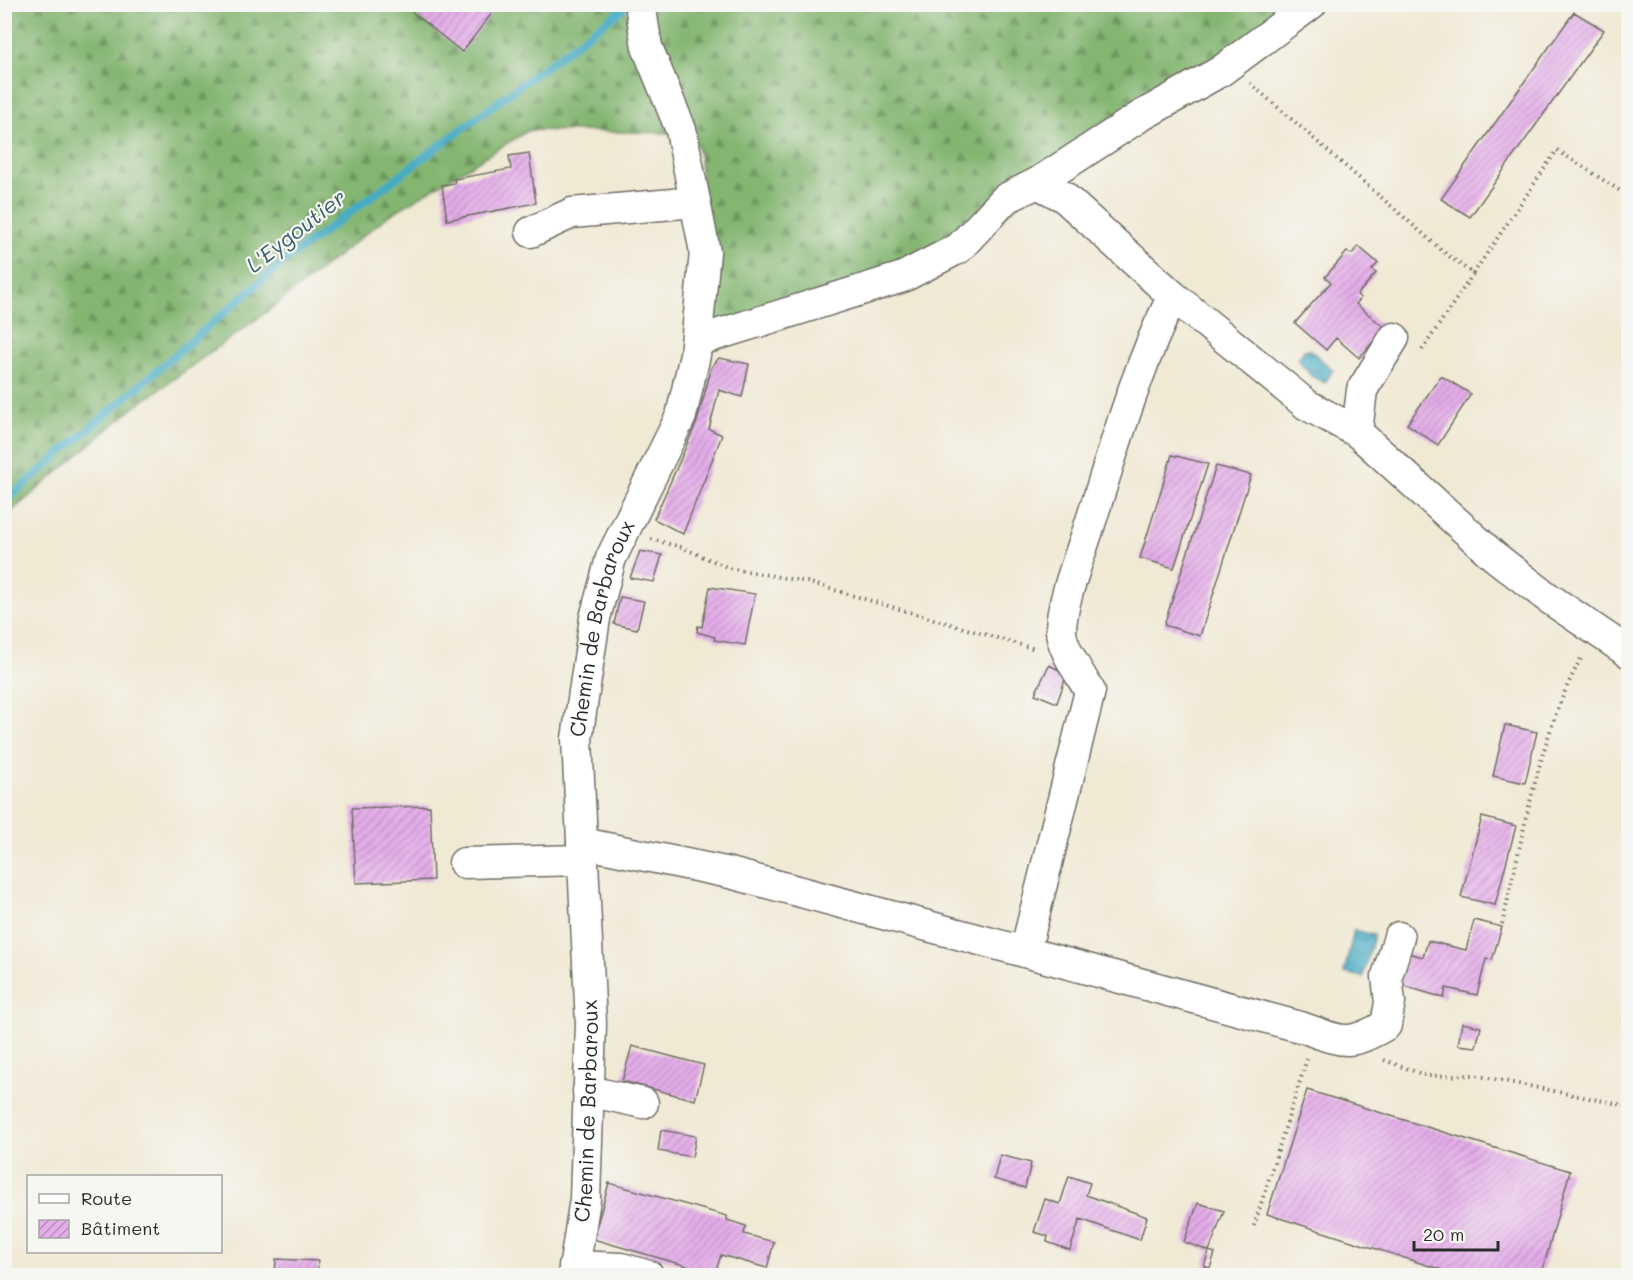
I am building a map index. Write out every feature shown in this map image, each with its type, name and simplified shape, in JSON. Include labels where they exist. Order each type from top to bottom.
[{"type":"street","name":"Chemin de Barbaroux","points":[[574,1271],[585,1199],[591,1024],[577,739],[595,618],[611,558],[681,416],[697,341],[705,252],[681,130],[647,47],[640,4]]},
{"type":"street","points":[[697,341],[903,277],[959,248],[1005,199],[1037,183],[1139,117],[1229,65],[1311,4]]},
{"type":"street","points":[[1037,183],[1064,197],[1173,296],[1307,405],[1357,432],[1494,556],[1629,652]]},
{"type":"street","points":[[531,232],[572,213],[695,202]]},
{"type":"street","points":[[1025,952],[1090,691],[1072,661],[1061,630],[1073,577],[1149,344],[1173,296]]},
{"type":"street","points":[[1357,432],[1362,390],[1394,338]]},
{"type":"street","points":[[464,863],[582,851],[730,873],[1025,952],[1330,1038],[1371,1034],[1386,1025],[1390,1002],[1387,976],[1399,937]]},
{"type":"street","points":[[588,1090],[644,1103]]},
{"type":"street","points":[[574,1271],[621,1268],[649,1275]]},
{"type":"path","points":[[1229,65],[1445,253],[1473,274],[1557,150],[1629,196]]},
{"type":"path","points":[[624,532],[681,547],[729,568],[807,582],[1072,661]]},
{"type":"path","points":[[1502,924],[1544,755],[1560,703],[1598,631]]},
{"type":"path","points":[[1254,1226],[1301,1073],[1330,1038],[1427,1076],[1474,1075],[1629,1106]]},
{"type":"green space","points":[[5,5],[625,5],[634,46],[669,133],[529,130],[388,216],[276,305],[131,410],[5,517]]},
{"type":"green space","points":[[652,5],[1325,5],[1025,198],[937,277],[847,309],[713,349],[700,159],[683,90],[654,25]]},
{"type":"water","points":[[1304,350],[1310,350],[1333,370],[1325,383],[1311,376],[1298,360]]},
{"type":"water","points":[[1354,930],[1374,935],[1363,977],[1344,973]]},
{"type":"building","points":[[402,4],[499,4],[462,52]]},
{"type":"building","points":[[1574,12],[1604,30],[1470,217],[1441,199]]},
{"type":"building","points":[[529,153],[536,203],[447,220],[442,185],[455,183],[454,179],[511,169],[509,156]]},
{"type":"building","points":[[1358,246],[1378,263],[1372,270],[1376,273],[1357,295],[1361,298],[1356,304],[1385,328],[1359,358],[1336,338],[1326,350],[1295,323],[1331,282],[1325,277],[1347,252],[1352,254]]},
{"type":"building","points":[[719,358],[749,364],[742,397],[719,390],[709,429],[722,435],[683,534],[654,519],[697,422],[712,366]]},
{"type":"building","points":[[1441,376],[1471,394],[1438,445],[1407,424]]},
{"type":"building","points":[[1172,455],[1208,464],[1174,568],[1140,558]]},
{"type":"building","points":[[1216,466],[1251,475],[1200,636],[1164,625]]},
{"type":"building","points":[[640,551],[662,555],[654,582],[630,578]]},
{"type":"building","points":[[710,587],[755,594],[745,645],[714,640],[715,637],[697,632],[698,626],[702,627]]},
{"type":"building","points":[[620,597],[644,601],[637,629],[614,624]]},
{"type":"building","points":[[1049,665],[1067,674],[1057,703],[1035,694]]},
{"type":"building","points":[[1505,725],[1537,732],[1525,783],[1493,776]]},
{"type":"building","points":[[430,806],[433,880],[356,883],[352,808]]},
{"type":"building","points":[[1482,817],[1516,826],[1495,905],[1461,897]]},
{"type":"building","points":[[1474,920],[1502,927],[1492,960],[1486,959],[1477,995],[1446,988],[1444,998],[1398,984],[1408,953],[1423,957],[1428,941],[1466,950]]},
{"type":"building","points":[[1462,1023],[1481,1027],[1476,1047],[1458,1045]]},
{"type":"building","points":[[632,1046],[704,1065],[695,1100],[622,1081]]},
{"type":"building","points":[[1307,1090],[1570,1171],[1541,1276],[1461,1276],[1267,1214]]},
{"type":"building","points":[[661,1130],[696,1136],[692,1157],[658,1151]]},
{"type":"building","points":[[1000,1155],[1031,1163],[1025,1188],[994,1179]]},
{"type":"building","points":[[1069,1176],[1090,1183],[1086,1195],[1147,1217],[1140,1240],[1080,1219],[1070,1250],[1047,1242],[1048,1236],[1034,1232],[1045,1199],[1060,1204]]},
{"type":"building","points":[[609,1183],[727,1216],[727,1220],[746,1226],[744,1234],[774,1242],[767,1268],[721,1255],[715,1274],[593,1239]]},
{"type":"building","points":[[1198,1203],[1224,1211],[1209,1251],[1184,1242]]},
{"type":"building","points":[[1209,1251],[1215,1253],[1210,1268],[1204,1266]]},
{"type":"building","points":[[276,1259],[318,1261],[317,1276],[275,1276]]},
{"type":"waterway","name":"L'Eygoutier","points":[[4,502],[281,264],[625,7]]}]
